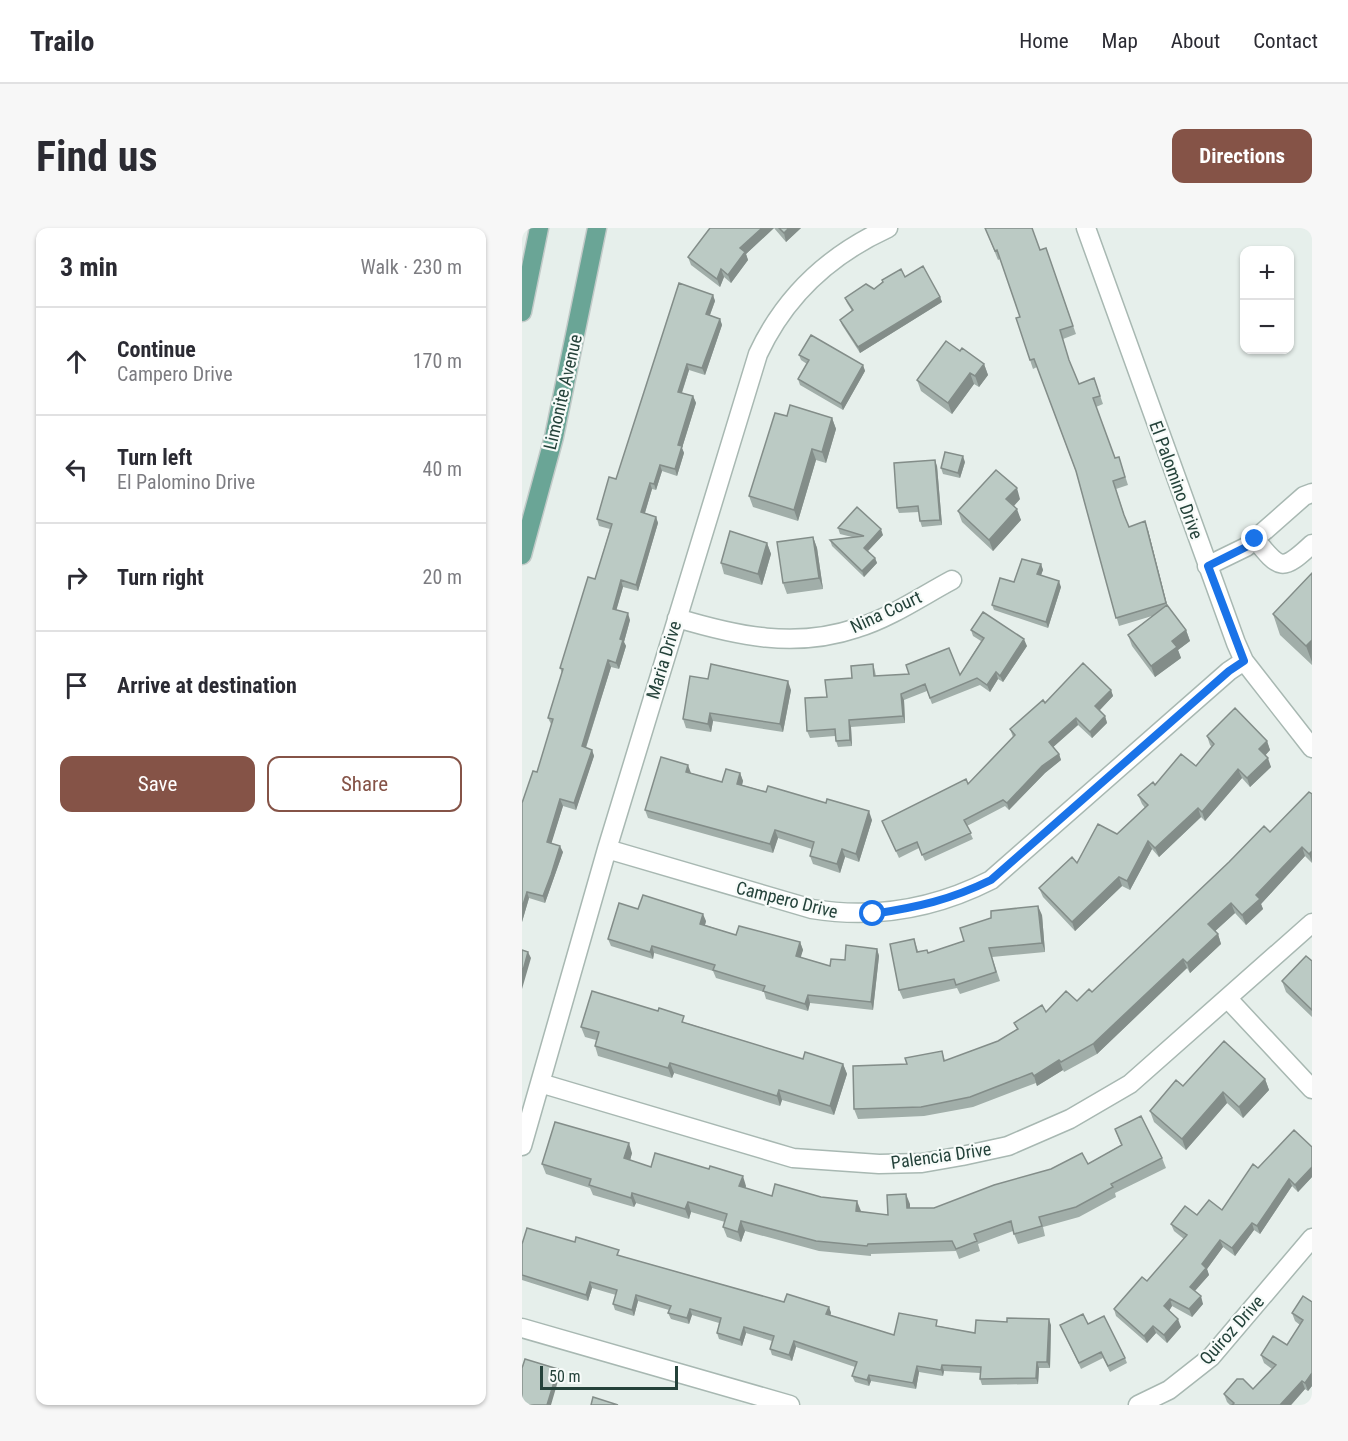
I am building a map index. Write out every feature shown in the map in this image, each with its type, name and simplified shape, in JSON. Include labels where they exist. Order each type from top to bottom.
[{"type":"main road","points":[[522,312],[539,228]]},
{"type":"main road","name":"Limonite Avenue","points":[[522,555],[554,437],[597,228]]},
{"type":"street","name":"Maria Drive","points":[[522,1146],[607,849],[746,386],[773,322],[799,291],[851,248],[888,228]]},
{"type":"street","name":"El Palomino Drive","points":[[1086,228],[1244,661],[1312,748]]},
{"type":"street","points":[[1208,566],[1246,547],[1304,496],[1312,493]]},
{"type":"street","points":[[1255,539],[1274,562],[1284,566],[1312,544]]},
{"type":"street","name":"Nina Court","points":[[676,618],[754,638],[784,640],[821,637],[858,628],[952,580]]},
{"type":"street","name":"Campero Drive","points":[[607,849],[812,909],[843,914],[873,914],[925,906],[948,899],[991,880],[1229,671],[1244,661]]},
{"type":"street","name":"Palencia Drive","points":[[540,1083],[793,1158],[879,1164],[922,1163],[1008,1146],[1070,1119],[1130,1084],[1312,923]]},
{"type":"street","points":[[1228,999],[1312,1089]]},
{"type":"street","name":"Quiroz Drive","points":[[1138,1405],[1169,1390],[1211,1358],[1312,1238]]},
{"type":"street","points":[[522,1328],[790,1405]]},
{"type":"building","points":[[710,228],[762,228],[740,248],[745,252],[728,275],[721,269],[717,279],[688,257]]},
{"type":"building","points":[[779,228],[789,228],[784,233]]},
{"type":"building","points":[[985,228],[1032,228],[1040,250],[1046,248],[1073,326],[1060,330],[1069,360],[1079,384],[1094,378],[1100,396],[1093,398],[1115,458],[1119,457],[1125,477],[1113,481],[1129,527],[1145,521],[1166,603],[1116,618],[1076,471],[1034,359],[1030,360],[1016,318],[1020,317],[997,250],[995,251]]},
{"type":"building","points":[[923,266],[940,297],[858,347],[840,320],[853,310],[845,298],[866,284],[874,289],[883,282],[882,280],[901,269],[905,277]]},
{"type":"building","points":[[679,283],[713,295],[706,314],[720,319],[702,368],[687,364],[678,392],[693,396],[678,445],[682,446],[675,469],[660,465],[654,484],[650,483],[641,512],[656,517],[636,585],[621,580],[613,609],[628,613],[620,639],[623,640],[616,663],[608,660],[582,746],[592,750],[574,803],[560,799],[547,842],[560,846],[551,875],[543,896],[527,892],[522,908],[522,803],[533,771],[537,772],[553,719],[548,718],[563,669],[560,668],[588,577],[595,579],[612,524],[597,519],[609,477],[616,479]]},
{"type":"building","points":[[811,335],[863,365],[841,404],[798,379],[809,360],[799,355]]},
{"type":"building","points":[[946,341],[960,351],[962,348],[984,364],[975,376],[970,373],[948,403],[917,380]]},
{"type":"building","points":[[790,405],[832,418],[822,452],[812,449],[794,510],[749,496],[775,413],[787,416]]},
{"type":"building","points":[[945,452],[963,456],[958,473],[941,468]]},
{"type":"building","points":[[935,460],[940,520],[920,521],[918,506],[897,508],[894,463]]},
{"type":"building","points":[[996,470],[1017,488],[1006,499],[1017,509],[989,540],[958,511]]},
{"type":"building","points":[[857,507],[881,529],[864,548],[875,558],[862,571],[830,540],[864,536],[838,528]]},
{"type":"building","points":[[730,531],[767,543],[758,574],[721,563]]},
{"type":"building","points":[[813,537],[819,578],[783,583],[777,542]]},
{"type":"building","points":[[1022,559],[1041,564],[1037,574],[1059,581],[1046,622],[992,605],[1000,578],[1014,582]]},
{"type":"building","points":[[1312,573],[1312,640],[1306,646],[1273,614]]},
{"type":"building","points":[[1167,605],[1186,630],[1172,641],[1177,647],[1151,666],[1128,635]]},
{"type":"building","points":[[983,612],[1024,639],[1000,676],[996,672],[987,685],[977,678],[930,698],[925,684],[901,694],[903,716],[849,720],[850,740],[836,741],[835,729],[807,731],[805,698],[827,697],[825,680],[852,678],[851,666],[873,664],[874,676],[909,674],[906,665],[949,648],[960,675],[984,638],[971,630]]},
{"type":"building","points":[[1083,663],[1111,690],[1095,706],[1105,716],[1090,732],[1076,718],[1049,742],[1059,754],[1042,766],[1007,803],[1003,800],[964,820],[971,833],[922,855],[917,842],[896,851],[882,821],[966,779],[968,784],[1015,735],[1010,729],[1043,700],[1045,703]]},
{"type":"building","points":[[711,664],[788,681],[780,724],[710,713],[708,724],[683,719],[690,676],[708,679]]},
{"type":"building","points":[[1235,708],[1267,741],[1259,749],[1268,758],[1247,778],[1238,769],[1202,812],[1198,808],[1155,848],[1148,841],[1127,881],[1119,877],[1072,922],[1039,888],[1072,857],[1077,863],[1098,824],[1117,834],[1148,805],[1138,795],[1153,782],[1155,785],[1181,754],[1196,766],[1214,744],[1207,736]]},
{"type":"building","points":[[661,757],[688,765],[686,772],[722,782],[726,769],[740,773],[737,784],[766,792],[768,786],[826,803],[827,799],[869,811],[856,854],[842,849],[837,864],[810,856],[814,842],[775,830],[770,844],[645,810]]},
{"type":"building","points":[[1309,792],[1312,794],[1312,851],[1309,854],[1302,847],[1256,895],[1260,899],[1242,915],[1231,903],[1208,924],[1218,934],[1187,963],[1183,959],[1093,1044],[1061,1062],[1059,1060],[1034,1076],[1032,1073],[970,1097],[921,1107],[854,1109],[853,1066],[907,1064],[905,1058],[942,1051],[944,1061],[998,1041],[1018,1029],[1014,1023],[1042,1005],[1046,1012],[1066,991],[1077,1001],[1089,989],[1092,992],[1264,826],[1270,832]]},
{"type":"building","points":[[643,895],[703,914],[700,924],[736,935],[739,926],[800,942],[796,956],[830,966],[831,959],[845,960],[846,945],[877,949],[871,1002],[808,995],[805,1004],[763,991],[765,986],[713,970],[715,965],[652,946],[650,952],[608,939],[619,903],[638,909]]},
{"type":"building","points":[[1038,906],[1042,943],[989,948],[996,972],[956,985],[954,979],[899,990],[890,944],[914,939],[917,952],[927,950],[928,953],[964,941],[960,928],[991,918],[991,911]]},
{"type":"building","points":[[522,950],[528,952],[522,974]]},
{"type":"building","points":[[1306,956],[1312,961],[1312,1010],[1282,981]]},
{"type":"building","points":[[592,991],[658,1011],[659,1008],[684,1016],[682,1022],[803,1059],[805,1052],[843,1064],[830,1106],[779,1090],[777,1096],[670,1063],[668,1068],[595,1046],[599,1032],[581,1027]]},
{"type":"building","points":[[1224,1041],[1265,1079],[1239,1107],[1223,1092],[1182,1139],[1150,1111],[1176,1080],[1183,1086]]},
{"type":"building","points":[[1141,1116],[1162,1158],[1111,1184],[1113,1187],[1076,1207],[1039,1217],[1042,1226],[1014,1234],[1011,1221],[974,1234],[977,1241],[956,1249],[952,1241],[868,1244],[867,1246],[816,1241],[741,1221],[738,1232],[723,1227],[727,1214],[688,1202],[685,1209],[632,1193],[631,1198],[589,1185],[591,1179],[542,1164],[555,1122],[629,1143],[624,1158],[651,1167],[655,1153],[709,1169],[710,1166],[743,1176],[739,1186],[772,1196],[775,1184],[821,1197],[857,1201],[856,1211],[888,1215],[887,1195],[906,1194],[907,1208],[934,1208],[994,1185],[1051,1169],[1082,1153],[1088,1164],[1122,1145],[1115,1129]]},
{"type":"building","points":[[1294,1130],[1312,1147],[1312,1167],[1295,1185],[1289,1179],[1257,1226],[1252,1223],[1232,1248],[1220,1240],[1202,1264],[1206,1268],[1190,1287],[1201,1296],[1189,1309],[1170,1299],[1164,1306],[1178,1319],[1164,1335],[1153,1326],[1144,1336],[1114,1309],[1142,1277],[1147,1281],[1187,1235],[1171,1224],[1185,1206],[1197,1215],[1209,1200],[1222,1210],[1253,1164],[1258,1168]]},
{"type":"building","points":[[527,1228],[575,1242],[576,1237],[619,1250],[617,1255],[784,1302],[787,1294],[829,1307],[826,1314],[894,1335],[899,1313],[937,1320],[936,1326],[975,1333],[976,1320],[1007,1322],[1007,1318],[1049,1319],[1047,1362],[1037,1362],[1036,1378],[980,1379],[981,1367],[942,1365],[941,1370],[917,1366],[913,1383],[869,1375],[867,1380],[852,1376],[857,1362],[794,1341],[789,1355],[770,1349],[774,1336],[744,1327],[740,1340],[717,1333],[721,1318],[690,1309],[687,1318],[668,1313],[671,1306],[636,1295],[632,1310],[613,1304],[617,1290],[590,1282],[586,1295],[522,1275],[522,1244]]},
{"type":"building","points":[[1303,1296],[1312,1302],[1312,1373],[1305,1383],[1302,1381],[1280,1405],[1232,1405],[1234,1403],[1224,1394],[1237,1379],[1243,1379],[1253,1389],[1276,1365],[1261,1355],[1273,1336],[1287,1345],[1303,1320],[1292,1313]]},
{"type":"building","points":[[1083,1314],[1088,1324],[1104,1316],[1125,1358],[1108,1366],[1101,1352],[1079,1363],[1060,1325]]},
{"type":"building","points":[[525,1359],[558,1369],[547,1405],[522,1405],[522,1368]]},
{"type":"building","points":[[593,1397],[618,1405],[591,1405]]},
{"type":"route","points":[[873,914],[925,906],[959,896],[991,880],[1229,671],[1244,661],[1208,566],[1246,547],[1255,539]]}]
